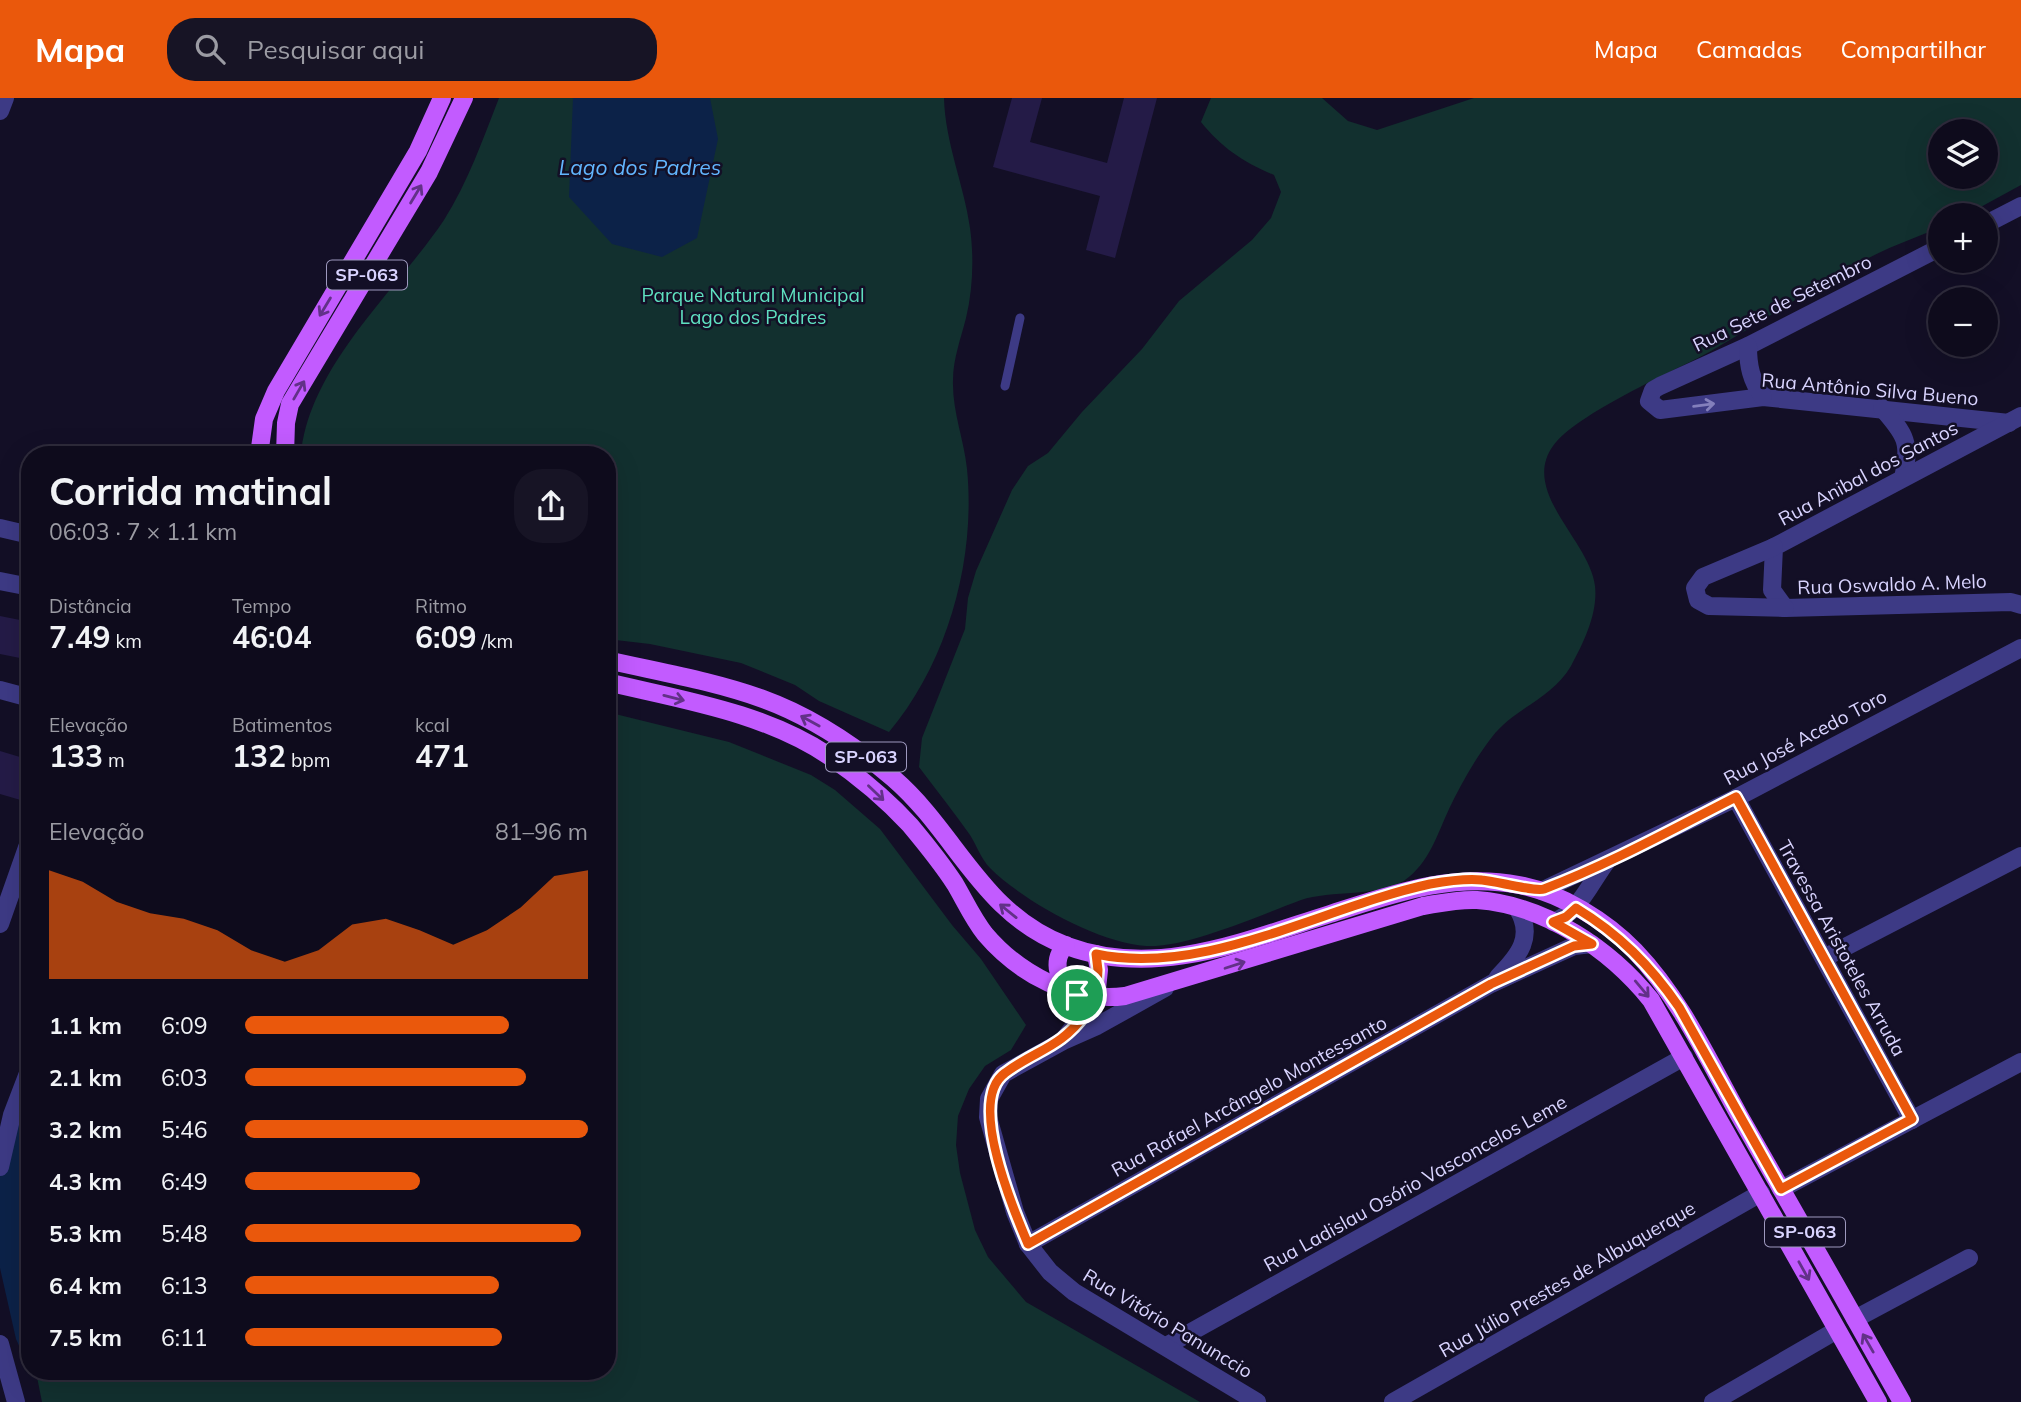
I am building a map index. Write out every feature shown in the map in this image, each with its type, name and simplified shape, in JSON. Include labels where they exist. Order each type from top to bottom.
[{"type":"main road","name":"SP-063","points":[[260,446],[264,419],[276,391],[418,151],[442,98]]},
{"type":"main road","name":"SP-063","points":[[285,446],[290,404],[429,172],[464,98]]},
{"type":"main road","name":"SP-063","points":[[616,662],[763,699],[839,738],[894,779],[916,801],[996,901],[1019,920],[1066,945],[1096,954],[1135,960],[1169,959],[1213,949],[1409,889],[1447,881],[1479,880],[1541,891],[1576,908],[1628,944],[1679,1007],[1902,1402]]},
{"type":"main road","name":"SP-063","points":[[616,684],[760,720],[828,755],[867,785],[909,824],[954,883],[984,932],[1003,953],[1091,1006],[1170,985],[1423,906],[1474,900],[1517,908],[1553,922],[1592,944],[1625,968],[1645,992],[1878,1402]]},
{"type":"main road","points":[[1066,945],[1060,951],[1058,962],[1060,982],[1073,993]]},
{"type":"main road","points":[[1091,1006],[1098,970],[1096,954]]},
{"type":"street","points":[[0,111],[5,98]]},
{"type":"street","points":[[1998,218],[2021,206]]},
{"type":"street","name":"Rua Sete de Setembro","points":[[1649,401],[1653,390],[1660,386],[1748,346],[1928,254]]},
{"type":"street","points":[[1748,346],[1748,367],[1753,384],[1763,397]]},
{"type":"street","name":"Rua Antônio Silva Bueno","points":[[1649,401],[1660,410],[1763,397],[2015,419]]},
{"type":"street","points":[[1882,408],[1903,432],[1909,453],[1903,478]]},
{"type":"street","name":"Rua Anibal dos Santos","points":[[1772,590],[1774,547],[2015,419]]},
{"type":"street","points":[[0,528],[21,533]]},
{"type":"street","points":[[1774,547],[1703,577],[1695,588],[1698,600],[1709,606],[1785,608]]},
{"type":"street","points":[[0,581],[21,585]]},
{"type":"street","name":"Rua Oswaldo A. Melo","points":[[1772,590],[1785,608],[2011,602],[2021,605]]},
{"type":"street","name":"Rua José Acedo Toro","points":[[1541,891],[1736,797],[2021,648]]},
{"type":"street","points":[[0,691],[21,696]]},
{"type":"street","name":"Travessa Aristoteles Arruda","points":[[1736,797],[1912,1119]]},
{"type":"street","points":[[1824,958],[2021,856]]},
{"type":"street","name":"Rua José Acedo Toro","points":[[1576,908],[1585,890],[1607,861]]},
{"type":"street","points":[[0,924],[21,864]]},
{"type":"street","name":"Rua Rafael Arcângelo Montessanto","points":[[1491,984],[1523,948],[1524,919],[1517,908]]},
{"type":"street","points":[[1553,922],[1566,917],[1576,908]]},
{"type":"street","name":"Rua Rafael Arcângelo Montessanto","points":[[1028,1244],[1491,984],[1574,946],[1592,944]]},
{"type":"street","name":"Rua Vitório Panunccio","points":[[1170,985],[1097,1027],[1063,1041],[1003,1074],[989,1099],[988,1117],[1015,1212],[1028,1244],[1050,1272],[1074,1292],[1257,1402]]},
{"type":"street","name":"Rua Vitório Panunccio","points":[[1063,1041],[1091,1006]]},
{"type":"street","name":"Rua Ladislau Osório Vasconcelos Leme","points":[[1166,1346],[1684,1057]]},
{"type":"street","points":[[1781,1189],[2021,1062]]},
{"type":"street","points":[[0,1167],[12,1115],[21,1092]]},
{"type":"street","name":"Rua Júlio Prestes de Albuquerque","points":[[1394,1402],[1761,1193]]},
{"type":"street","points":[[1855,1319],[1969,1258]]},
{"type":"street","points":[[1713,1402],[1837,1330]]},
{"type":"street","points":[[0,1344],[16,1402]]},
{"type":"lane","points":[[1005,386],[1020,318]]},
{"type":"green space","name":"Parque Natural Municipal Lago dos Padres","points":[[499,98],[944,98],[972,250],[970,296],[953,372],[954,403],[967,469],[967,538],[962,573],[942,642],[910,704],[889,732],[819,701],[795,685],[741,663],[650,644],[616,640],[616,446],[303,446],[308,422],[320,391],[337,360],[444,220],[481,145]]},
{"type":"green space","points":[[1211,98],[1322,98],[1348,121],[1377,130],[1474,98],[2021,98],[2021,185],[1988,203],[1928,203],[1928,232],[1882,251],[1844,271],[1711,351],[1604,407],[1565,433],[1553,446],[1545,463],[1545,481],[1550,499],[1590,569],[1595,596],[1589,627],[1576,657],[1563,677],[1554,687],[1511,718],[1486,745],[1458,790],[1432,848],[1405,880],[1383,889],[1301,900],[1245,922],[1182,942],[1146,946],[1127,943],[1085,929],[1041,906],[1004,881],[987,864],[970,835],[919,767],[922,738],[965,629],[968,598],[976,571],[1012,490],[1028,466],[1048,453],[1082,412],[1142,349],[1179,301],[1252,240],[1271,218],[1281,192],[1274,175],[1252,165],[1217,139],[1201,122]]},
{"type":"green space","points":[[616,714],[729,742],[811,775],[835,790],[880,829],[981,959],[1026,1025],[1011,1050],[985,1066],[969,1089],[958,1116],[956,1145],[960,1173],[975,1230],[988,1257],[1026,1302],[1200,1402],[42,1402],[38,1380],[616,1380]]},
{"type":"water","name":"Lago dos Padres","points":[[573,98],[710,98],[718,139],[697,238],[662,257],[612,244],[569,197]]},
{"type":"water","points":[[21,1100],[21,1350],[0,1268],[0,1174]]},
{"type":"building","points":[[1012,98],[1042,98],[1030,142],[1107,163],[1124,98],[1157,98],[1115,258],[1086,250],[1100,196],[993,167]]},
{"type":"building","points":[[0,616],[21,620],[21,658],[0,654]]},
{"type":"building","points":[[0,751],[21,757],[21,800],[0,794]]},
{"type":"route","points":[[1736,797],[1912,1119],[1781,1189],[1679,1007],[1662,983],[1628,944],[1576,908],[1566,917],[1553,922],[1592,944],[1574,946],[1491,984],[1028,1244],[1015,1212],[988,1117],[989,1099],[994,1085],[1003,1074],[1063,1041],[1073,1032],[1086,1013],[1077,995],[1096,998],[1096,954],[1135,960],[1169,959],[1213,949],[1409,889],[1447,881],[1479,880],[1520,885],[1541,891],[1736,797]]}]
